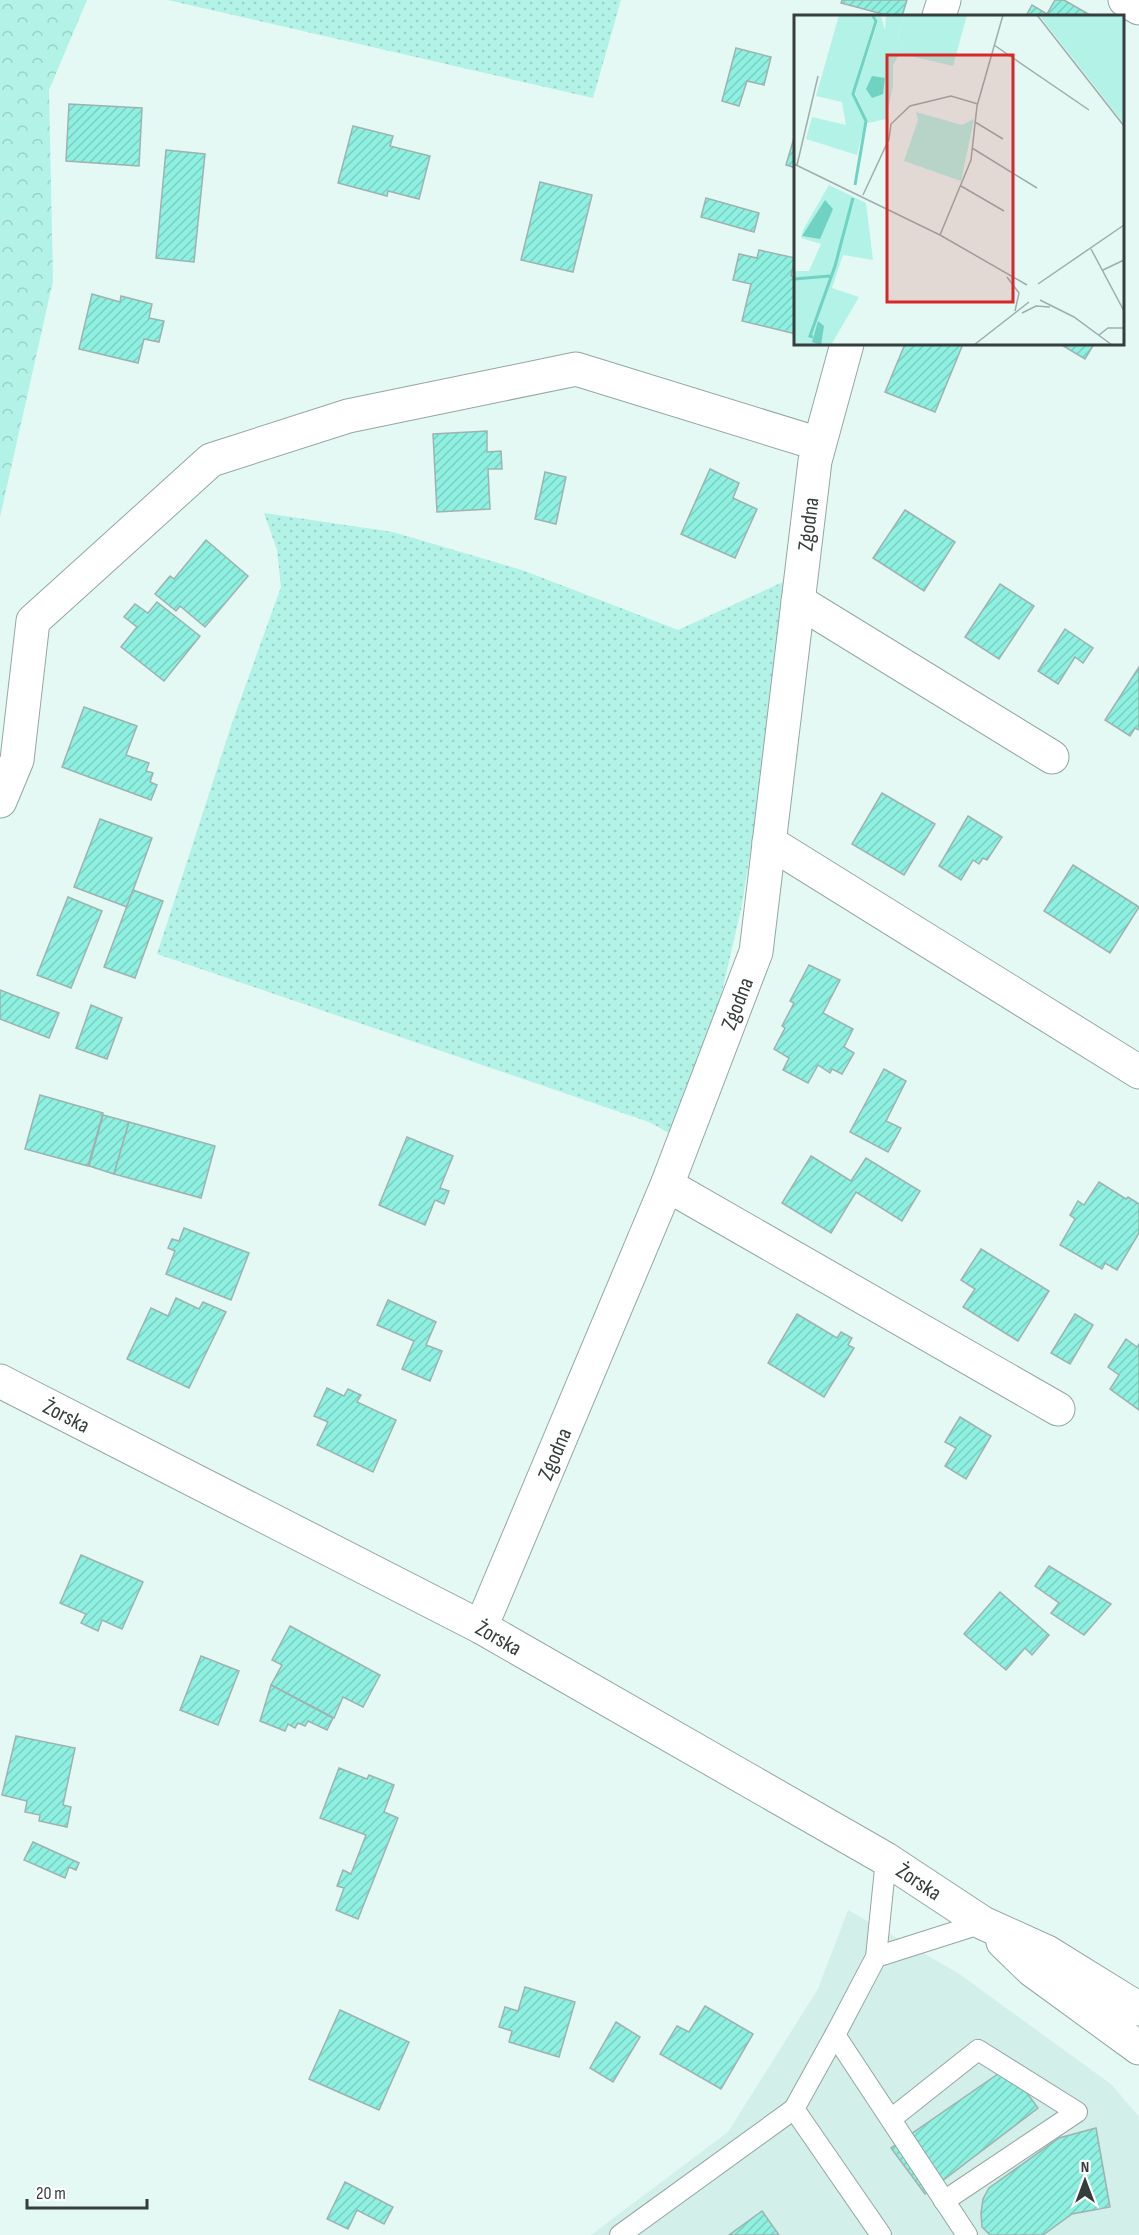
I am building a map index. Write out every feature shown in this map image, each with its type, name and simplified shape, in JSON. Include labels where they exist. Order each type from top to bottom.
[{"type":"street","points":[[939,15],[944,0]]},
{"type":"street","points":[[1125,0],[1139,8]]},
{"type":"street","name":"Zgodna","points":[[481,1627],[667,1185],[756,952],[814,461],[847,345]]},
{"type":"street","points":[[0,801],[17,760],[33,621],[211,460],[348,416],[576,369],[819,444]]},
{"type":"street","points":[[798,601],[1052,757]]},
{"type":"street","points":[[769,842],[1139,1072]]},
{"type":"street","points":[[667,1185],[1058,1409]]},
{"type":"street","name":"Żorska","points":[[0,1381],[481,1627],[886,1859],[983,1923],[1047,1952],[1139,2009]]},
{"type":"street","name":"Żorska","points":[[983,1923],[1032,1970],[1139,2048]]},
{"type":"street","points":[[1086,2009],[1139,2071]]},
{"type":"lane","points":[[621,2235],[794,2109],[836,2035],[876,1957],[886,1859]]},
{"type":"lane","points":[[876,1957],[983,1923]]},
{"type":"lane","points":[[836,2035],[967,2235]]},
{"type":"lane","points":[[891,2119],[978,2050],[1077,2112],[944,2201]]},
{"type":"lane","points":[[794,2109],[881,2235]]},
{"type":"shaded area","points":[[848,1910],[958,1973],[1112,2085],[1139,2117],[1139,2235],[591,2235],[728,2132],[818,1989]]},
{"type":"green space","points":[[0,0],[87,0],[49,90],[53,281],[0,517]]},
{"type":"green space","points":[[168,0],[621,0],[593,98]]},
{"type":"green space","points":[[264,513],[393,532],[522,570],[678,630],[783,582],[772,713],[742,905],[712,1035],[671,1134],[649,1122],[157,954],[232,723],[281,587],[277,550]]},
{"type":"building","points":[[842,0],[907,0],[902,15],[886,15],[841,3]]},
{"type":"building","points":[[1055,0],[1064,0],[1090,15],[1027,15],[1032,5],[1047,14]]},
{"type":"building","points":[[736,48],[771,57],[764,85],[747,81],[739,106],[722,101]]},
{"type":"building","points":[[69,104],[142,108],[139,166],[66,161]]},
{"type":"building","points":[[353,126],[393,136],[390,146],[430,156],[419,199],[388,191],[387,196],[338,183]]},
{"type":"building","points":[[794,138],[794,167],[786,165]]},
{"type":"building","points":[[166,150],[205,154],[194,262],[156,258]]},
{"type":"building","points":[[540,182],[592,195],[573,272],[521,260]]},
{"type":"building","points":[[706,198],[759,213],[754,232],[701,217]]},
{"type":"building","points":[[759,250],[794,258],[791,276],[794,277],[794,334],[742,321],[751,284],[733,280],[739,254],[757,258]]},
{"type":"building","points":[[92,294],[120,302],[121,296],[152,304],[149,318],[164,321],[159,342],[144,339],[138,363],[79,349]]},
{"type":"building","points":[[905,345],[963,345],[935,412],[885,392]]},
{"type":"building","points":[[1062,345],[1093,345],[1085,359]]},
{"type":"building","points":[[487,431],[487,452],[501,451],[502,469],[488,469],[490,509],[437,512],[433,434]]},
{"type":"building","points":[[710,469],[739,483],[733,498],[757,509],[735,558],[681,534]]},
{"type":"building","points":[[545,472],[566,477],[556,524],[535,519]]},
{"type":"building","points":[[905,510],[955,542],[924,591],[873,558]]},
{"type":"building","points":[[206,540],[248,576],[205,627],[180,606],[176,611],[155,594],[170,576],[174,579]]},
{"type":"building","points":[[1000,584],[1034,606],[999,659],[965,637]]},
{"type":"building","points":[[157,602],[200,636],[164,681],[121,647],[137,627],[124,617],[135,604],[148,613]]},
{"type":"building","points":[[1065,629],[1093,648],[1083,663],[1075,657],[1058,684],[1038,671]]},
{"type":"building","points":[[1139,667],[1139,730],[1135,728],[1130,736],[1105,720]]},
{"type":"building","points":[[84,707],[137,726],[126,755],[149,763],[146,771],[153,773],[150,782],[157,785],[151,800],[62,767]]},
{"type":"building","points":[[882,793],[935,824],[904,875],[852,844]]},
{"type":"building","points":[[968,816],[1002,837],[987,860],[983,858],[979,864],[973,860],[961,880],[939,866]]},
{"type":"building","points":[[100,819],[152,838],[127,907],[74,887]]},
{"type":"building","points":[[1073,865],[1139,907],[1110,953],[1044,911]]},
{"type":"building","points":[[133,890],[163,901],[135,978],[104,967]]},
{"type":"building","points":[[68,897],[102,911],[71,988],[37,975]]},
{"type":"building","points":[[809,965],[840,980],[823,1013],[853,1029],[844,1047],[854,1053],[842,1074],[832,1069],[830,1073],[818,1065],[808,1083],[783,1070],[789,1058],[774,1049],[785,1028],[782,1026],[794,1003],[790,1001]]},
{"type":"building","points":[[0,990],[59,1013],[49,1038],[0,1019]]},
{"type":"building","points":[[91,1005],[122,1018],[107,1059],[76,1048]]},
{"type":"building","points":[[884,1069],[906,1081],[886,1121],[901,1128],[888,1152],[850,1132]]},
{"type":"building","points":[[40,1095],[103,1113],[88,1166],[25,1149]]},
{"type":"building","points":[[103,1115],[129,1122],[114,1174],[89,1166]]},
{"type":"building","points":[[129,1122],[215,1146],[201,1198],[114,1174]]},
{"type":"building","points":[[407,1137],[453,1156],[440,1188],[449,1191],[444,1204],[435,1200],[425,1225],[379,1205]]},
{"type":"building","points":[[811,1156],[851,1181],[866,1158],[920,1191],[902,1221],[856,1192],[831,1233],[782,1203]]},
{"type":"building","points":[[1099,1182],[1126,1199],[1128,1197],[1139,1204],[1139,1233],[1117,1270],[1105,1263],[1102,1269],[1060,1245],[1075,1219],[1070,1215],[1078,1201],[1084,1205]]},
{"type":"building","points":[[184,1228],[249,1253],[231,1300],[166,1274],[175,1251],[168,1248],[172,1239],[179,1241]]},
{"type":"building","points":[[981,1249],[1049,1291],[1018,1341],[963,1307],[975,1289],[961,1280]]},
{"type":"building","points":[[176,1298],[199,1309],[203,1302],[226,1312],[189,1388],[127,1359],[151,1308],[168,1316]]},
{"type":"building","points":[[388,1300],[436,1322],[426,1345],[442,1351],[430,1381],[402,1369],[414,1341],[377,1325]]},
{"type":"building","points":[[797,1314],[837,1338],[841,1332],[852,1338],[848,1345],[854,1348],[824,1397],[768,1363]]},
{"type":"building","points":[[1075,1314],[1093,1325],[1070,1364],[1051,1353]]},
{"type":"building","points":[[1126,1339],[1137,1347],[1139,1344],[1139,1410],[1110,1389],[1119,1375],[1108,1367]]},
{"type":"building","points":[[327,1388],[344,1396],[348,1389],[361,1395],[357,1402],[396,1420],[373,1472],[317,1445],[328,1422],[314,1416]]},
{"type":"building","points":[[960,1417],[991,1436],[966,1479],[945,1466],[956,1448],[945,1442]]},
{"type":"building","points":[[81,1555],[143,1582],[122,1629],[102,1620],[98,1631],[81,1623],[86,1614],[60,1603]]},
{"type":"building","points":[[1049,1566],[1111,1604],[1084,1635],[1051,1613],[1059,1603],[1035,1586]]},
{"type":"building","points":[[1000,1592],[1049,1635],[1032,1655],[1025,1648],[1006,1670],[964,1634]]},
{"type":"building","points":[[290,1626],[380,1675],[363,1707],[343,1697],[334,1718],[271,1685],[282,1665],[272,1660]]},
{"type":"building","points":[[201,1656],[239,1671],[218,1725],[180,1710]]},
{"type":"building","points":[[271,1685],[333,1718],[327,1730],[308,1721],[305,1726],[298,1723],[295,1728],[288,1724],[285,1731],[260,1721]]},
{"type":"building","points":[[16,1736],[75,1748],[63,1805],[71,1807],[67,1827],[39,1821],[40,1815],[25,1812],[27,1801],[2,1795]]},
{"type":"building","points":[[339,1768],[367,1779],[369,1775],[394,1785],[384,1812],[398,1818],[358,1919],[336,1910],[344,1888],[337,1886],[343,1870],[351,1874],[366,1835],[320,1818]]},
{"type":"building","points":[[33,1842],[79,1863],[76,1870],[69,1867],[65,1878],[24,1860]]},
{"type":"building","points":[[525,1987],[575,2002],[559,2057],[509,2042],[512,2031],[499,2027],[505,2007],[518,2011]]},
{"type":"building","points":[[705,2006],[753,2034],[721,2089],[660,2054],[677,2026],[689,2032]]},
{"type":"building","points":[[340,2010],[409,2042],[379,2110],[309,2079]]},
{"type":"building","points":[[616,2022],[640,2037],[613,2082],[590,2068]]},
{"type":"building","points":[[1008,2067],[1038,2108],[925,2194],[891,2148]]},
{"type":"building","points":[[1096,2128],[1110,2207],[1072,2214],[1043,2235],[990,2235],[982,2227],[983,2199],[989,2188],[1059,2138]]},
{"type":"building","points":[[345,2182],[393,2207],[384,2224],[357,2210],[348,2229],[327,2219]]},
{"type":"building","points":[[762,2211],[779,2235],[729,2235]]}]
